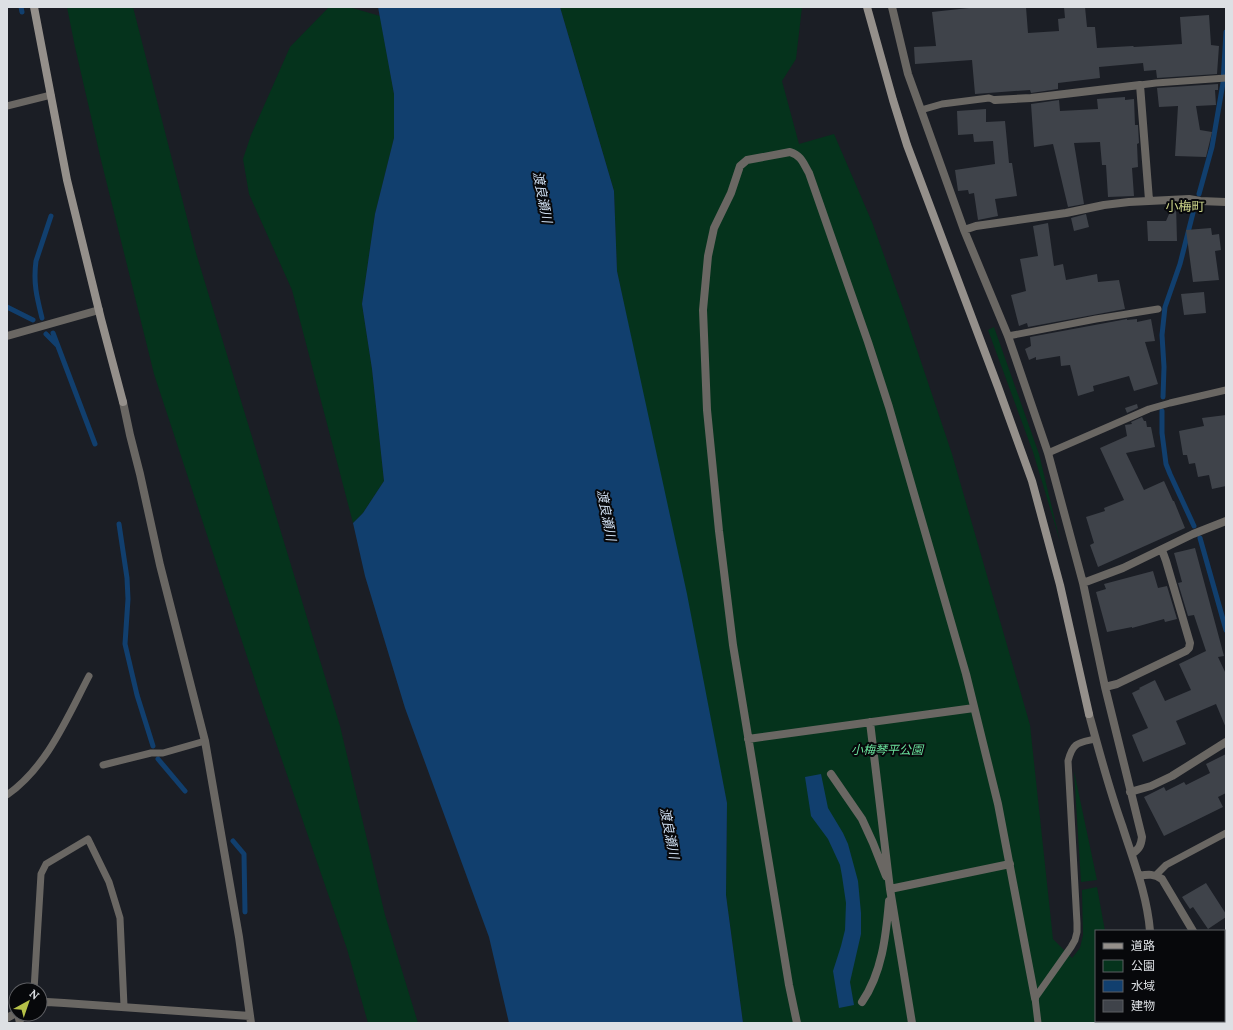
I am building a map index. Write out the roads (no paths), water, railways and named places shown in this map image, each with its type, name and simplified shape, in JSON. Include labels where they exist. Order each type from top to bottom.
[{"type":"street","points":[[34,7],[67,180],[123,402],[160,565],[205,741],[239,937],[251,1019],[124,1006],[48,1002]]},
{"type":"street","points":[[867,7],[907,145],[1032,481],[1062,592],[1095,739],[1139,876],[1146,904],[1150,930]]},
{"type":"street","points":[[892,7],[908,74],[964,230],[1008,336],[1048,453],[1083,583],[1105,687],[1142,837],[1141,846],[1132,854]]},
{"type":"street","points":[[995,100],[1031,98],[1140,85],[1149,200]]},
{"type":"street","points":[[797,1023],[789,986],[733,646],[707,410],[704,310],[708,256],[714,228],[731,193],[740,166],[747,160],[790,152],[800,158],[809,173],[868,342],[908,470],[966,674],[998,804],[1035,998]]},
{"type":"street","points":[[964,230],[976,226],[1066,213],[1104,205],[1149,200],[1189,199],[1226,205]]},
{"type":"street","points":[[7,336],[99,310]]},
{"type":"street","points":[[1083,583],[1123,568],[1193,534],[1226,521]]},
{"type":"street","points":[[1105,687],[1117,684],[1186,651],[1189,648],[1190,643],[1162,550]]},
{"type":"street","points":[[748,739],[974,708]]},
{"type":"street","points":[[870,722],[890,889],[912,1023]]},
{"type":"street","points":[[1130,792],[1151,786],[1172,776],[1226,742]]},
{"type":"street","points":[[831,774],[862,819],[873,843],[890,889],[883,952],[868,993],[862,1002]]},
{"type":"street","points":[[890,889],[1010,864]]},
{"type":"street","points":[[1139,876],[1148,874],[1156,875],[1162,879],[1192,930]]},
{"type":"lane","points":[[1140,85],[1223,78]]},
{"type":"lane","points":[[7,106],[51,95]]},
{"type":"lane","points":[[921,110],[942,104],[989,98],[995,100]]},
{"type":"lane","points":[[1008,336],[1158,309]]},
{"type":"lane","points":[[1048,453],[1149,410],[1170,403],[1226,390]]},
{"type":"lane","points":[[7,795],[26,780],[34,771],[55,741],[89,676]]},
{"type":"lane","points":[[1038,1023],[1035,998],[1071,947],[1077,932],[1076,888],[1068,761],[1074,746],[1095,739]]},
{"type":"lane","points":[[103,765],[151,753],[163,753],[205,741]]},
{"type":"lane","points":[[1156,875],[1166,865],[1226,833]]},
{"type":"lane","points":[[34,982],[40,874],[46,864],[88,839],[109,882],[120,918],[124,1006]]},
{"type":"water","name":"渡良瀬川","points":[[378,7],[560,7],[614,191],[617,271],[687,594],[727,803],[726,895],[743,1023],[509,1023],[489,937],[405,708],[365,576],[353,523],[363,513],[384,481],[372,369],[362,304],[375,214],[394,138],[394,94]]},
{"type":"water","points":[[821,774],[828,808],[848,844],[858,881],[861,913],[861,934],[850,982],[854,1005],[839,1008],[833,971],[845,930],[846,903],[840,865],[828,839],[811,816],[805,777]]},
{"type":"waterway","points":[[21,7],[22,12]]},
{"type":"waterway","points":[[1199,194],[1212,147],[1223,83],[1226,32]]},
{"type":"waterway","points":[[1163,397],[1164,367],[1162,335],[1165,307],[1180,264],[1193,213]]},
{"type":"waterway","points":[[42,318],[36,290],[35,269],[36,261],[51,216]]},
{"type":"waterway","points":[[7,307],[33,320]]},
{"type":"waterway","points":[[53,333],[95,444]]},
{"type":"waterway","points":[[46,334],[57,345]]},
{"type":"waterway","points":[[1162,411],[1162,433],[1166,464],[1194,526]]},
{"type":"waterway","points":[[119,524],[127,578],[128,599],[125,644],[137,695],[153,746]]},
{"type":"waterway","points":[[1200,538],[1226,630]]},
{"type":"waterway","points":[[158,759],[185,791]]},
{"type":"waterway","points":[[233,841],[244,854],[245,912]]},
{"type":"district","name":"小梅町","points":[[1185,206]]},
{"type":"park label","name":"小梅琴平公園","points":[[887,750]]}]
